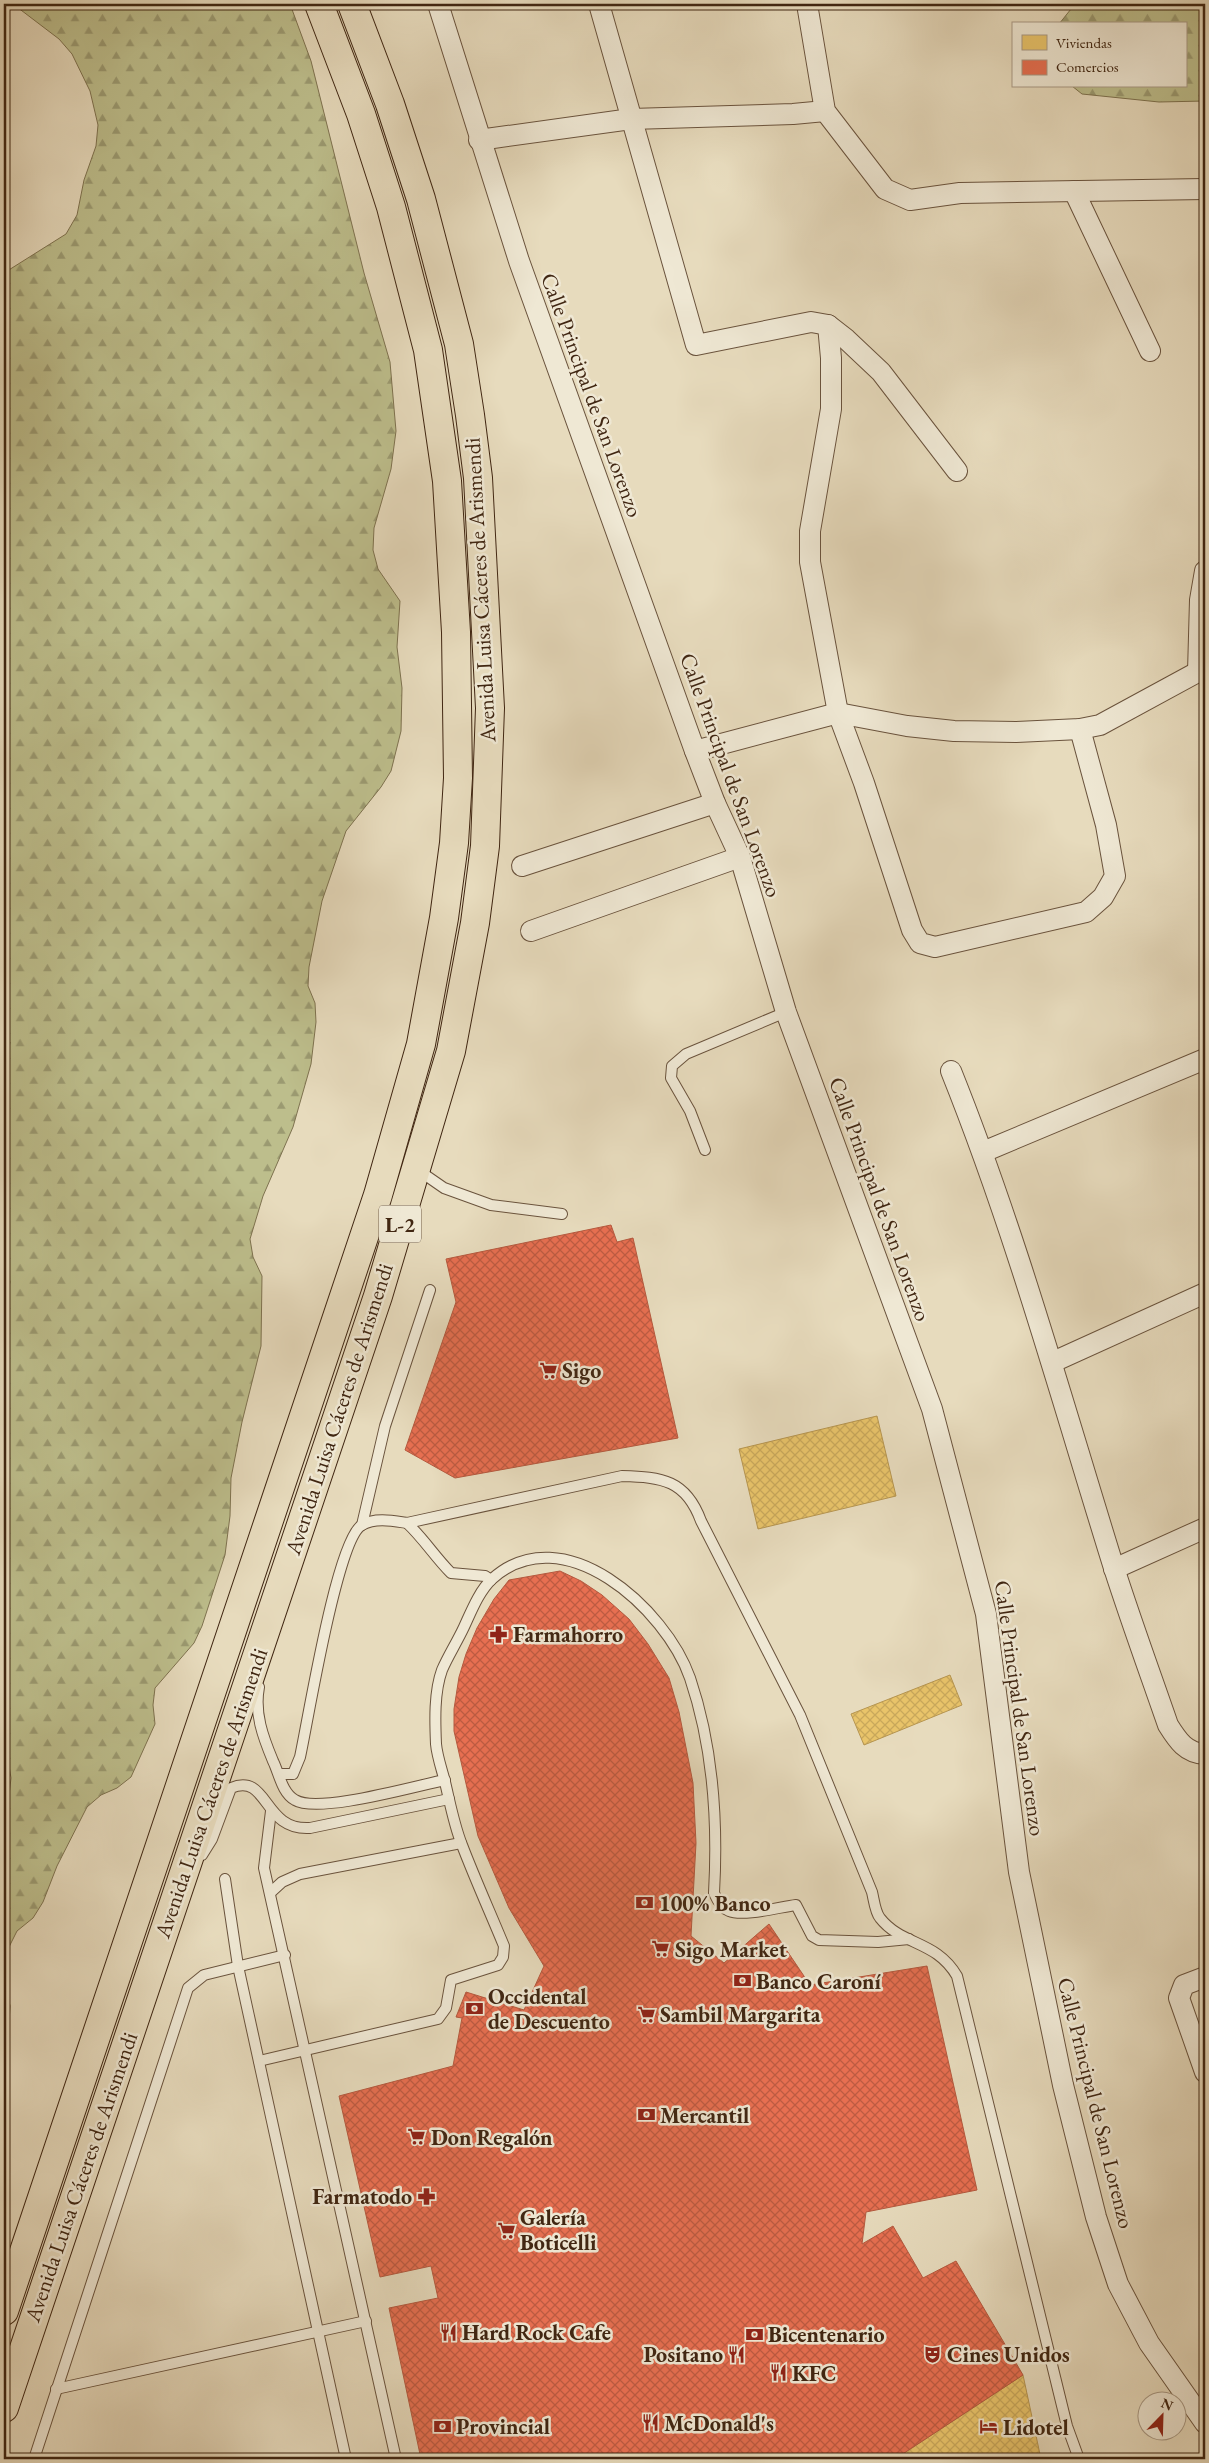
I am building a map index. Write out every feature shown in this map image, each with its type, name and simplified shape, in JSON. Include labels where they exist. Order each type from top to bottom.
[{"type":"main road","name":"Avenida Luisa Cáceres de Arismendi","points":[[4,2311],[372,1213],[421,1044],[444,918],[454,843],[459,708],[446,481],[439,419],[428,350],[392,207],[361,114],[319,4]]},
{"type":"main road","name":"Avenida Luisa Cáceres de Arismendi","points":[[4,2408],[378,1296],[451,1052],[477,904],[485,846],[489,779],[487,630],[478,478],[459,344],[421,199],[390,104],[352,4]]},
{"type":"street","name":"Calle Principal de San Lorenzo","points":[[438,4],[479,140],[522,270],[695,751],[715,802],[740,857],[786,1012],[932,1409],[986,1614],[1019,1872],[1063,2085],[1096,2217],[1118,2284],[1148,2344],[1205,2423]]},
{"type":"street","points":[[599,4],[630,119],[696,345],[811,322],[828,325],[881,372],[958,471]]},
{"type":"street","points":[[807,4],[825,111],[886,190],[896,196],[910,200],[960,192],[1205,188]]},
{"type":"street","points":[[479,140],[630,119],[793,114],[825,111]]},
{"type":"street","points":[[1074,191],[1150,351]]},
{"type":"street","points":[[828,325],[831,358],[830,409],[810,531],[810,562],[838,713],[864,783],[912,930],[920,943],[935,947],[1086,912],[1103,897],[1115,876],[1106,825],[1080,729]]},
{"type":"street","points":[[695,751],[838,713],[907,726],[954,731],[1016,732],[1080,729],[1100,725],[1202,670],[1200,600],[1205,571]]},
{"type":"street","points":[[522,866],[715,802]]},
{"type":"street","points":[[531,931],[740,857]]},
{"type":"street","points":[[983,1152],[1205,1060]]},
{"type":"street","points":[[951,1071],[983,1152],[1053,1362],[1114,1569],[1168,1725],[1178,1741],[1188,1751],[1205,1754]]},
{"type":"street","points":[[1053,1362],[1205,1293]]},
{"type":"street","points":[[1114,1569],[1205,1528]]},
{"type":"street","points":[[1205,1977],[1184,1985],[1179,1998],[1205,2072]]},
{"type":"lane","points":[[706,1150],[690,1111],[671,1078],[672,1066],[686,1054],[786,1012]]},
{"type":"lane","points":[[417,1170],[444,1188],[490,1205],[562,1214]]},
{"type":"lane","points":[[279,1774],[292,1774],[300,1757],[342,1564],[351,1538],[362,1525],[385,1426],[430,1290]]},
{"type":"lane","points":[[362,1525],[388,1520],[408,1523],[622,1476],[652,1477],[677,1486],[694,1503],[701,1521],[800,1715],[872,1892],[878,1917],[891,1929],[938,1953],[950,1963],[957,1976],[1067,2426],[1079,2459]]},
{"type":"lane","points":[[304,1514],[257,1697],[259,1721],[264,1740],[285,1791],[294,1800],[308,1805],[329,1804],[445,1780]]},
{"type":"lane","points":[[408,1523],[424,1539],[435,1557],[451,1573],[485,1576],[491,1580]]},
{"type":"lane","points":[[259,2061],[438,2019],[446,2008],[451,1980],[498,1965],[504,1946],[461,1843],[436,1746],[436,1702],[442,1671],[472,1610],[491,1580],[511,1566],[533,1558],[549,1556],[564,1558],[588,1567],[620,1586],[646,1608],[675,1645],[690,1677],[711,1773],[715,1811],[714,1893],[718,1903],[729,1911],[748,1912],[796,1905],[812,1936],[819,1940],[878,1942],[908,1939]]},
{"type":"lane","points":[[177,1893],[212,1839],[231,1788],[241,1784],[250,1785],[260,1793],[271,1811],[285,1824],[296,1829],[310,1828],[449,1799]]},
{"type":"lane","points":[[271,1811],[264,1868],[285,1955],[396,2459]]},
{"type":"lane","points":[[270,1893],[282,1882],[300,1874],[461,1843]]},
{"type":"lane","points":[[225,1878],[238,1966],[346,2459]]},
{"type":"lane","points":[[34,2459],[188,1988],[204,1975],[285,1955]]},
{"type":"lane","points":[[56,2389],[366,2321]]},
{"type":"green space","points":[[13,4],[290,4],[311,61],[364,273],[390,362],[396,431],[391,469],[374,528],[373,550],[378,569],[400,601],[397,647],[402,688],[401,731],[391,771],[381,787],[346,831],[322,901],[309,967],[308,986],[315,1003],[316,1022],[311,1064],[293,1127],[263,1196],[250,1239],[253,1257],[262,1276],[261,1346],[242,1422],[231,1478],[230,1516],[225,1555],[202,1626],[194,1643],[155,1688],[153,1705],[155,1724],[131,1777],[117,1788],[101,1795],[87,1807],[57,1866],[43,1902],[33,1918],[17,1931],[9,1947],[6,1986],[10,2006],[9,2023],[4,2040],[4,1797],[9,1795],[11,1778],[4,1735],[4,1299],[10,1282],[4,1259],[4,1077],[10,1042],[4,1036],[4,273],[66,234],[77,215],[84,180],[96,146],[98,125],[90,91],[72,54],[59,39]]},
{"type":"green space","points":[[1075,4],[1205,4],[1205,101],[1159,102],[1082,94],[1074,88],[1186,88],[1186,22],[1061,22]]},
{"type":"building: Viviendas","points":[[877,1416],[896,1496],[758,1529],[739,1449]]},
{"type":"building: Viviendas","points":[[950,1675],[962,1705],[864,1745],[851,1714]]},
{"type":"building: Viviendas","name":"Lidotel","points":[[1023,2375],[1041,2459],[895,2459]]},
{"type":"building: Comercios","name":"Sigo","points":[[611,1225],[617,1242],[633,1238],[678,1438],[455,1478],[405,1450],[456,1302],[446,1259]]},
{"type":"building: Comercios","points":[[560,1571],[581,1581],[602,1595],[629,1619],[648,1644],[669,1678],[679,1712],[693,1783],[696,1843],[691,1936],[724,1963],[769,1924],[810,1985],[927,1966],[977,2190],[866,2212],[862,2244],[893,2226],[923,2278],[956,2261],[1023,2375],[895,2459],[421,2459],[389,2308],[438,2298],[431,2266],[380,2277],[339,2096],[453,2066],[462,2018],[456,2017],[466,1992],[524,2010],[544,1966],[509,1908],[478,1836],[454,1731],[454,1709],[459,1677],[466,1654],[477,1628],[494,1599],[509,1580]]},
{"type":"place","name":"Sigo","points":[[548,1370]]},
{"type":"place","name":"Farmahorro","points":[[499,1634]]},
{"type":"place","name":"100% Banco","points":[[645,1903]]},
{"type":"place","name":"Sigo Market","points":[[661,1949]]},
{"type":"place","name":"Banco Caroní","points":[[742,1981]]},
{"type":"place","name":"Occidental de Descuento","points":[[474,2009]]},
{"type":"place","name":"Sambil Margarita","points":[[646,2014]]},
{"type":"place","name":"Mercantil","points":[[646,2115]]},
{"type":"place","name":"Don Regalón","points":[[417,2137]]},
{"type":"place","name":"Farmatodo","points":[[426,2196]]},
{"type":"place","name":"Galería Boticelli","points":[[506,2230]]},
{"type":"place","name":"Hard Rock Cafe","points":[[448,2332]]},
{"type":"place","name":"Bicentenario","points":[[754,2334]]},
{"type":"place","name":"Positano","points":[[737,2354]]},
{"type":"place","name":"Cines Unidos","points":[[933,2354]]},
{"type":"place","name":"KFC","points":[[778,2373]]},
{"type":"place","name":"McDonald's","points":[[650,2423]]},
{"type":"place","name":"Provincial","points":[[442,2426]]},
{"type":"place","name":"Lidotel","points":[[989,2427]]}]
